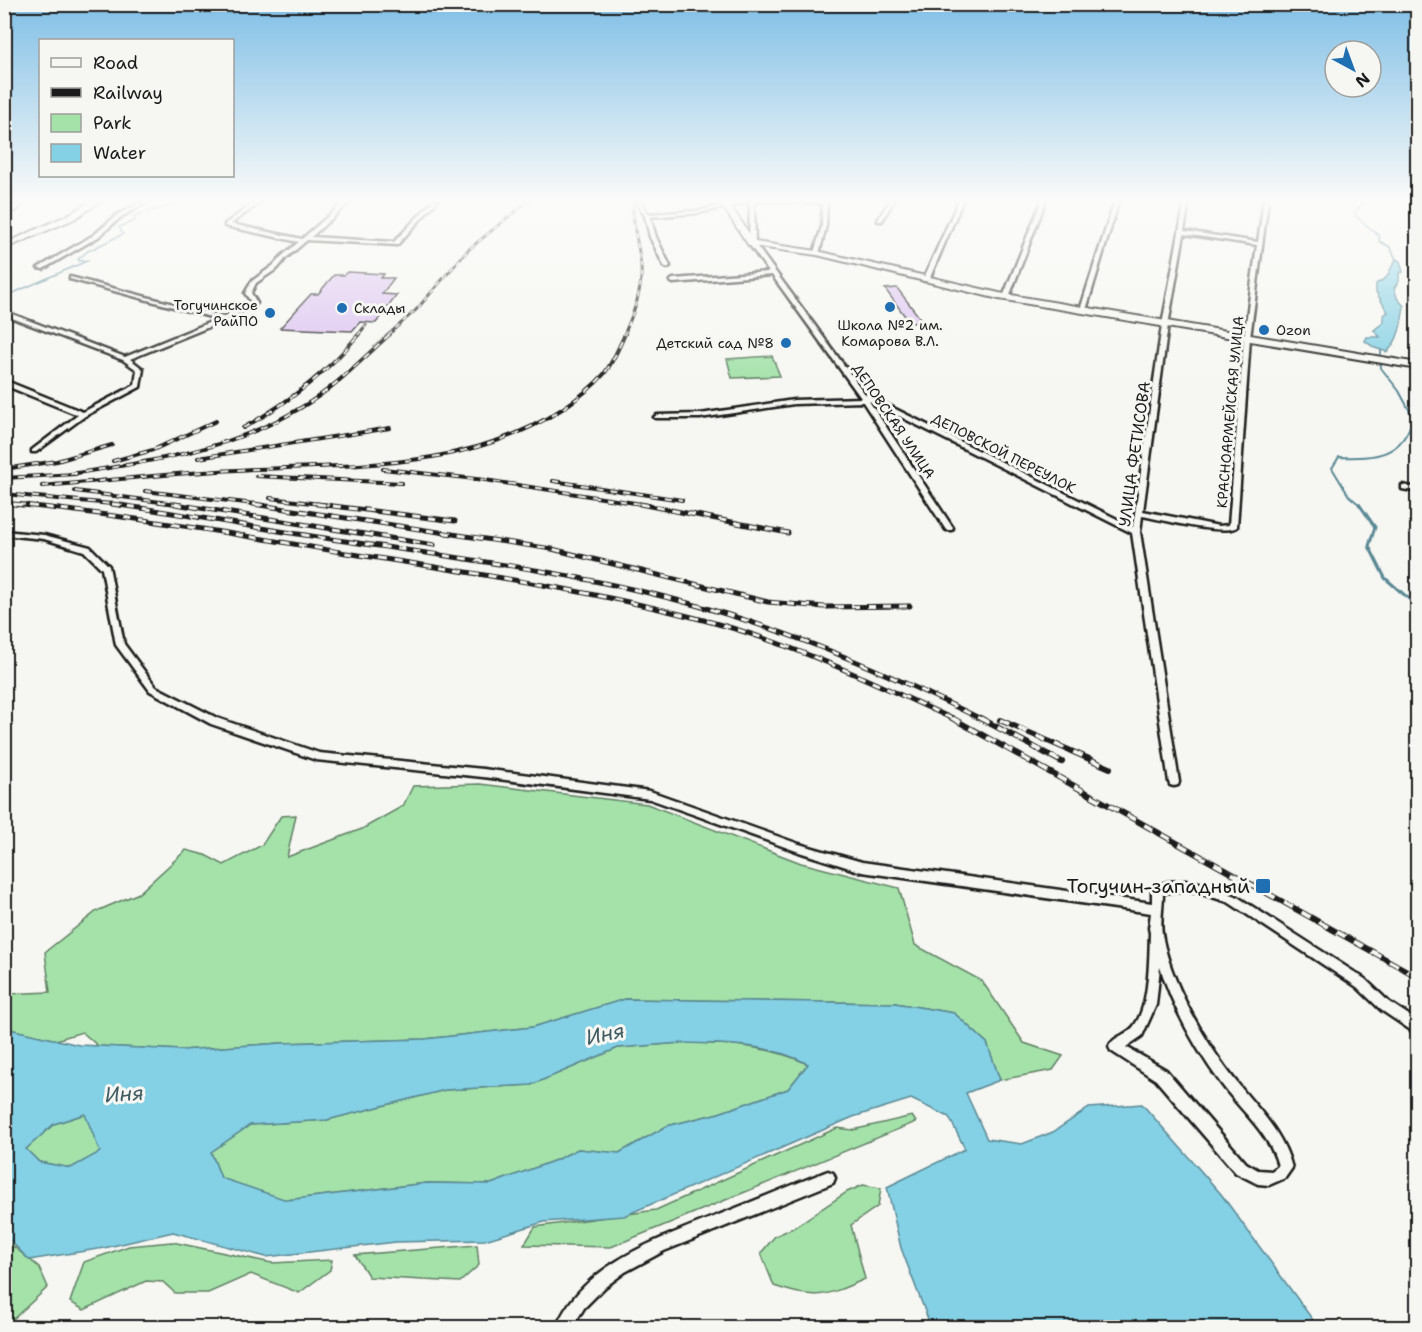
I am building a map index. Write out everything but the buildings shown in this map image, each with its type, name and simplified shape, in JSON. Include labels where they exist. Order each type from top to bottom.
[{"type":"street","points":[[41,268],[51,262]]},
{"type":"street","points":[[125,359],[224,319],[254,303],[248,293],[250,287],[281,262]]},
{"type":"street","points":[[665,262],[667,266]]},
{"type":"street","name":"ДЕПОВСКАЯ УЛИЦА","points":[[764,262],[863,398],[949,528]]},
{"type":"street","points":[[854,262],[1006,297],[1418,366]]},
{"type":"street","points":[[926,280],[934,262]]},
{"type":"street","points":[[1006,297],[1020,262]]},
{"type":"street","points":[[1083,310],[1098,262]]},
{"type":"street","name":"УЛИЦА ФЕТИСОВА","points":[[1174,782],[1136,532],[1176,262]]},
{"type":"street","name":"КРАСНОАРМЕЙСКАЯ УЛИЦА","points":[[1139,513],[1219,528],[1233,527],[1247,338],[1256,262]]},
{"type":"street","points":[[673,281],[771,273]]},
{"type":"street","points":[[72,278],[224,319]]},
{"type":"street","points":[[5,314],[125,359],[140,369],[138,386],[82,415],[34,451]]},
{"type":"street","points":[[4,382],[82,415]]},
{"type":"street","name":"ДЕПОВСКОЙ ПЕРЕУЛОК","points":[[657,417],[700,416],[794,402],[863,398],[1136,532]]},
{"type":"street","points":[[1405,487],[1418,490]]},
{"type":"street","points":[[4,533],[44,537],[87,549],[106,568],[120,645],[153,689],[214,721],[319,757],[483,772],[650,795],[799,848],[862,867],[1157,909]]},
{"type":"street","points":[[1155,928],[1178,1002],[1198,1038],[1227,1081],[1275,1142],[1284,1160],[1285,1168],[1280,1175],[1269,1179],[1256,1178],[1241,1168],[1161,1075],[1115,1047],[1138,1032],[1150,1005],[1155,962],[1155,928],[1158,890],[1166,887],[1211,889],[1232,899],[1361,983],[1385,1006],[1418,1029]]},
{"type":"street","points":[[563,1328],[579,1303],[600,1282],[620,1267],[659,1246],[828,1178]]},
{"type":"green space","points":[[772,356],[780,376],[732,378],[727,359]]},
{"type":"green space","points":[[480,784],[647,804],[801,863],[899,888],[915,945],[982,981],[1024,1043],[1063,1056],[1053,1070],[1000,1080],[987,1043],[954,1013],[895,1003],[625,999],[533,1027],[425,1039],[281,1043],[182,1050],[98,1046],[82,1032],[56,1040],[5,1028],[5,994],[50,992],[45,952],[97,911],[139,893],[186,850],[205,855],[224,865],[262,845],[281,816],[296,815],[287,857],[362,829],[403,806],[413,786]]},
{"type":"green space","points":[[681,1043],[746,1046],[776,1052],[808,1064],[788,1089],[719,1113],[667,1126],[619,1153],[578,1149],[556,1160],[491,1184],[427,1183],[286,1200],[221,1178],[211,1152],[250,1125],[327,1120],[445,1090],[531,1085],[618,1048]]},
{"type":"green space","points":[[85,1114],[101,1152],[71,1168],[39,1162],[26,1149],[54,1124]]},
{"type":"green space","points":[[912,1116],[916,1122],[611,1247],[524,1245],[535,1227],[656,1210],[837,1128],[853,1130]]},
{"type":"green space","points":[[863,1185],[881,1188],[878,1206],[851,1225],[865,1279],[830,1293],[811,1295],[774,1286],[761,1253],[775,1236],[793,1228],[847,1192]]},
{"type":"green space","points":[[4,1239],[39,1267],[48,1287],[11,1321],[5,1321]]},
{"type":"green space","points":[[172,1242],[272,1263],[332,1260],[330,1270],[299,1293],[251,1274],[208,1293],[175,1293],[163,1282],[146,1281],[84,1310],[70,1302],[84,1262],[129,1246]]},
{"type":"green space","points":[[477,1245],[479,1265],[460,1282],[369,1277],[355,1255]]},
{"type":"water","points":[[1394,262],[1400,262],[1403,272],[1399,273],[1399,281],[1394,288],[1397,298],[1404,306],[1397,337],[1387,352],[1365,341],[1367,337],[1380,337],[1374,330],[1384,322],[1384,315],[1388,312],[1376,292],[1376,284],[1386,278]]},
{"type":"water","name":"Иня","points":[[625,999],[895,1003],[954,1013],[987,1043],[1000,1080],[966,1093],[987,1139],[1022,1144],[1053,1132],[1089,1108],[1142,1104],[1221,1194],[1318,1327],[931,1327],[901,1248],[887,1187],[965,1149],[949,1117],[911,1099],[853,1117],[624,1216],[544,1222],[485,1240],[396,1242],[266,1257],[173,1232],[104,1248],[29,1260],[5,1235],[5,1028],[79,1045],[182,1050],[281,1043],[425,1039],[533,1027]],"holes":[[[681,1043],[762,1048],[808,1064],[788,1089],[719,1113],[667,1126],[619,1153],[578,1149],[556,1160],[491,1184],[427,1183],[287,1200],[221,1178],[211,1152],[250,1125],[327,1120],[445,1090],[531,1085],[618,1048]],[[85,1114],[100,1152],[71,1168],[39,1162],[26,1149],[54,1124]]]},
{"type":"waterway","points":[[4,297],[84,262]]},
{"type":"waterway","points":[[1359,504],[1349,496],[1332,468],[1339,457],[1376,455],[1395,447],[1402,440],[1413,417],[1399,391],[1381,368],[1381,350]]},
{"type":"waterway","points":[[1359,504],[1375,527],[1369,546],[1385,578],[1416,605],[1418,640]]},
{"type":"railway","points":[[388,335],[416,310],[457,262]]},
{"type":"railway","points":[[624,335],[637,302],[640,262]]},
{"type":"railway","points":[[358,335],[366,325]]},
{"type":"railway","points":[[243,428],[306,387],[359,334]]},
{"type":"railway","points":[[70,474],[130,465],[190,452],[219,444],[275,422],[326,391],[390,334]]},
{"type":"railway","points":[[42,486],[213,471],[363,465],[405,461],[486,444],[525,429],[562,409],[584,393],[607,369],[625,334]]},
{"type":"railway","points":[[113,461],[153,450],[216,421]]},
{"type":"railway","points":[[198,458],[390,428]]},
{"type":"railway","points":[[4,469],[57,461],[112,445]]},
{"type":"railway","points":[[383,469],[485,480],[648,505]]},
{"type":"railway","points":[[4,478],[76,474]]},
{"type":"railway","points":[[256,476],[402,483]]},
{"type":"railway","points":[[553,481],[682,500]]},
{"type":"railway","points":[[75,491],[184,505]]},
{"type":"railway","points":[[145,491],[263,505]]},
{"type":"railway","points":[[4,494],[123,505]]},
{"type":"railway","points":[[270,498],[329,505]]},
{"type":"railway","points":[[4,503],[28,505]]},
{"type":"railway","points":[[13,504],[180,526],[483,575],[620,600],[711,622],[774,642],[865,679],[955,720]]},
{"type":"railway","points":[[112,504],[504,565],[642,591],[726,614],[802,640],[875,670],[983,720]]},
{"type":"railway","points":[[175,504],[434,545]]},
{"type":"railway","points":[[253,504],[552,549],[768,602],[824,607],[910,606]]},
{"type":"railway","points":[[317,504],[455,521]]},
{"type":"railway","points":[[640,504],[788,533]]},
{"type":"railway","points":[[952,718],[1418,977]]},
{"type":"railway","points":[[980,718],[1062,762]]},
{"type":"railway","points":[[1000,720],[1110,768]]},
{"type":"place","name":"Школа №2 им. Комарова В.Л.","points":[[890,307]]},
{"type":"place","name":"Склады","points":[[342,308]]},
{"type":"place","name":"Тогучинское РайПО","points":[[270,313]]},
{"type":"place","name":"Ozon","points":[[1264,330]]},
{"type":"place","name":"Детский сад №8","points":[[786,343]]},
{"type":"place","name":"Тогучин-западный","points":[[1263,886]]}]
